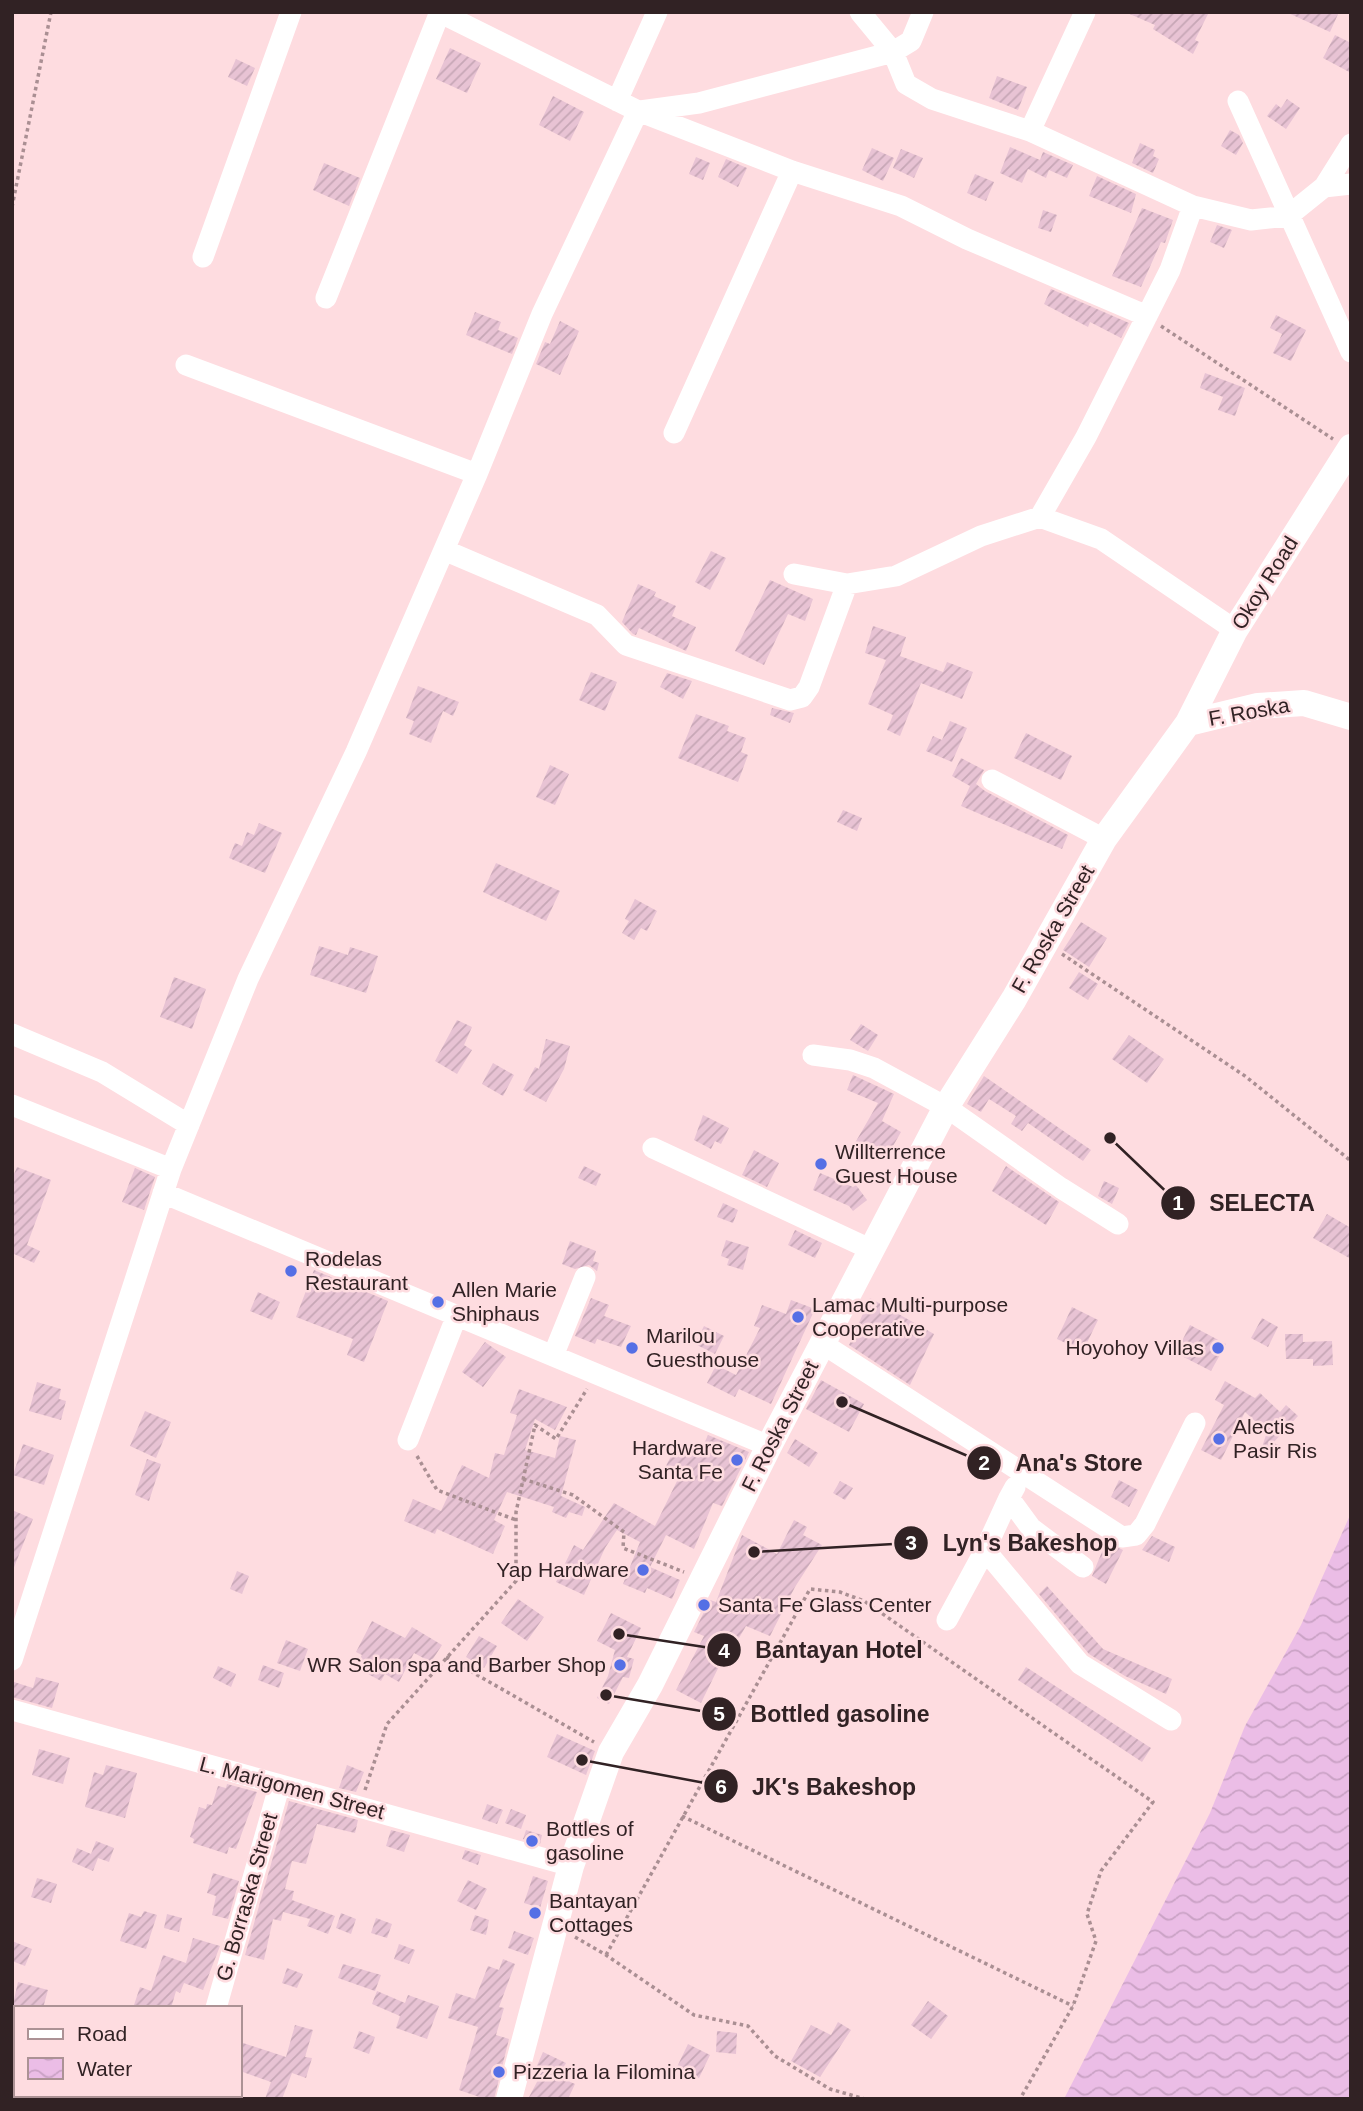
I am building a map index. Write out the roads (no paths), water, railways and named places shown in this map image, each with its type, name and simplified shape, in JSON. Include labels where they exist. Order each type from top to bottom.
[{"type":"main road","name":"Okoy Road","points":[[1188,723],[1235,630],[1350,449]]},
{"type":"main road","name":"F. Roska","points":[[1188,723],[1258,706],[1304,703],[1351,717]]},
{"type":"main road","name":"F. Roska Street","points":[[509,2099],[571,1866],[611,1752],[650,1685],[769,1446],[946,1107],[1046,943],[1104,839],[1188,723]]},
{"type":"street","points":[[202,257],[291,12]]},
{"type":"street","points":[[326,298],[439,12],[638,111],[792,171],[901,206],[967,239],[1147,316]]},
{"type":"street","points":[[617,101],[657,12]]},
{"type":"street","points":[[860,12],[893,52],[906,84],[932,99],[1030,131],[1193,206],[1251,220],[1288,216],[1324,187],[1351,144]]},
{"type":"street","points":[[638,111],[699,103],[893,52],[912,41],[923,12]]},
{"type":"street","points":[[1030,131],[1084,12]]},
{"type":"street","points":[[1238,101],[1351,352]]},
{"type":"street","points":[[12,1660],[171,1169],[248,979],[356,752],[477,474],[542,314],[638,111]]},
{"type":"street","points":[[674,433],[792,171]]},
{"type":"street","points":[[1324,187],[1351,184]]},
{"type":"street","points":[[1040,517],[1086,437],[1147,316],[1186,235],[1193,206]]},
{"type":"street","points":[[186,365],[477,474]]},
{"type":"street","points":[[794,574],[847,584],[896,576],[981,536],[1040,517],[1101,539],[1235,630]]},
{"type":"street","points":[[444,550],[597,615],[626,645],[790,700],[802,697],[809,687],[847,584]]},
{"type":"street","points":[[992,780],[1104,839]]},
{"type":"street","points":[[12,1034],[102,1072],[189,1125]]},
{"type":"street","points":[[813,1055],[850,1060],[874,1068],[946,1107],[1118,1224]]},
{"type":"street","points":[[12,1105],[171,1169]]},
{"type":"street","points":[[653,1148],[872,1250]]},
{"type":"street","points":[[163,1193],[769,1446]]},
{"type":"street","points":[[553,1356],[585,1278]]},
{"type":"street","points":[[408,1440],[457,1315]]},
{"type":"street","points":[[823,1343],[1122,1536],[1136,1535],[1145,1524],[1195,1423]]},
{"type":"street","points":[[947,1620],[985,1550],[1022,1472]]},
{"type":"street","points":[[1009,1498],[1031,1528],[1083,1567]]},
{"type":"street","points":[[985,1550],[1080,1664],[1171,1720]]},
{"type":"street","name":"L. Marigomen Street","points":[[12,1710],[279,1787],[360,1805],[571,1866]]},
{"type":"street","name":"G. Borraska Street","points":[[217,2006],[279,1787]]},
{"type":"water","points":[[1351,1513],[1351,2099],[1064,2099],[1210,1813],[1245,1726],[1301,1625]]},
{"type":"place","name":"SELECTA","points":[[1110,1138]]},
{"type":"place","name":"Willterrence Guest House","points":[[821,1164]]},
{"type":"place","name":"Rodelas Restaurant","points":[[291,1271]]},
{"type":"place","name":"Allen Marie Shiphaus","points":[[438,1302]]},
{"type":"place","name":"Lamac Multi-purpose Cooperative","points":[[798,1317]]},
{"type":"place","name":"Marilou Guesthouse","points":[[632,1348]]},
{"type":"place","name":"Hoyohoy Villas","points":[[1218,1348]]},
{"type":"place","name":"Ana's Store","points":[[842,1402]]},
{"type":"place","name":"Alectis Pasir Ris","points":[[1219,1439]]},
{"type":"place","name":"Hardware Santa Fe","points":[[737,1460]]},
{"type":"place","name":"Lyn's Bakeshop","points":[[754,1552]]},
{"type":"place","name":"Yap Hardware","points":[[643,1570]]},
{"type":"place","name":"Santa Fe Glass Center","points":[[704,1605]]},
{"type":"place","name":"Bantayan Hotel","points":[[619,1634]]},
{"type":"place","name":"WR Salon spa and Barber Shop","points":[[620,1665]]},
{"type":"place","name":"Bottled gasoline","points":[[606,1695]]},
{"type":"place","name":"JK's Bakeshop","points":[[582,1760]]},
{"type":"place","name":"Bottles of gasoline","points":[[532,1841]]},
{"type":"place","name":"Bantayan Cottages","points":[[535,1913]]},
{"type":"place","name":"Pizzeria la Filomina","points":[[499,2072]]}]
